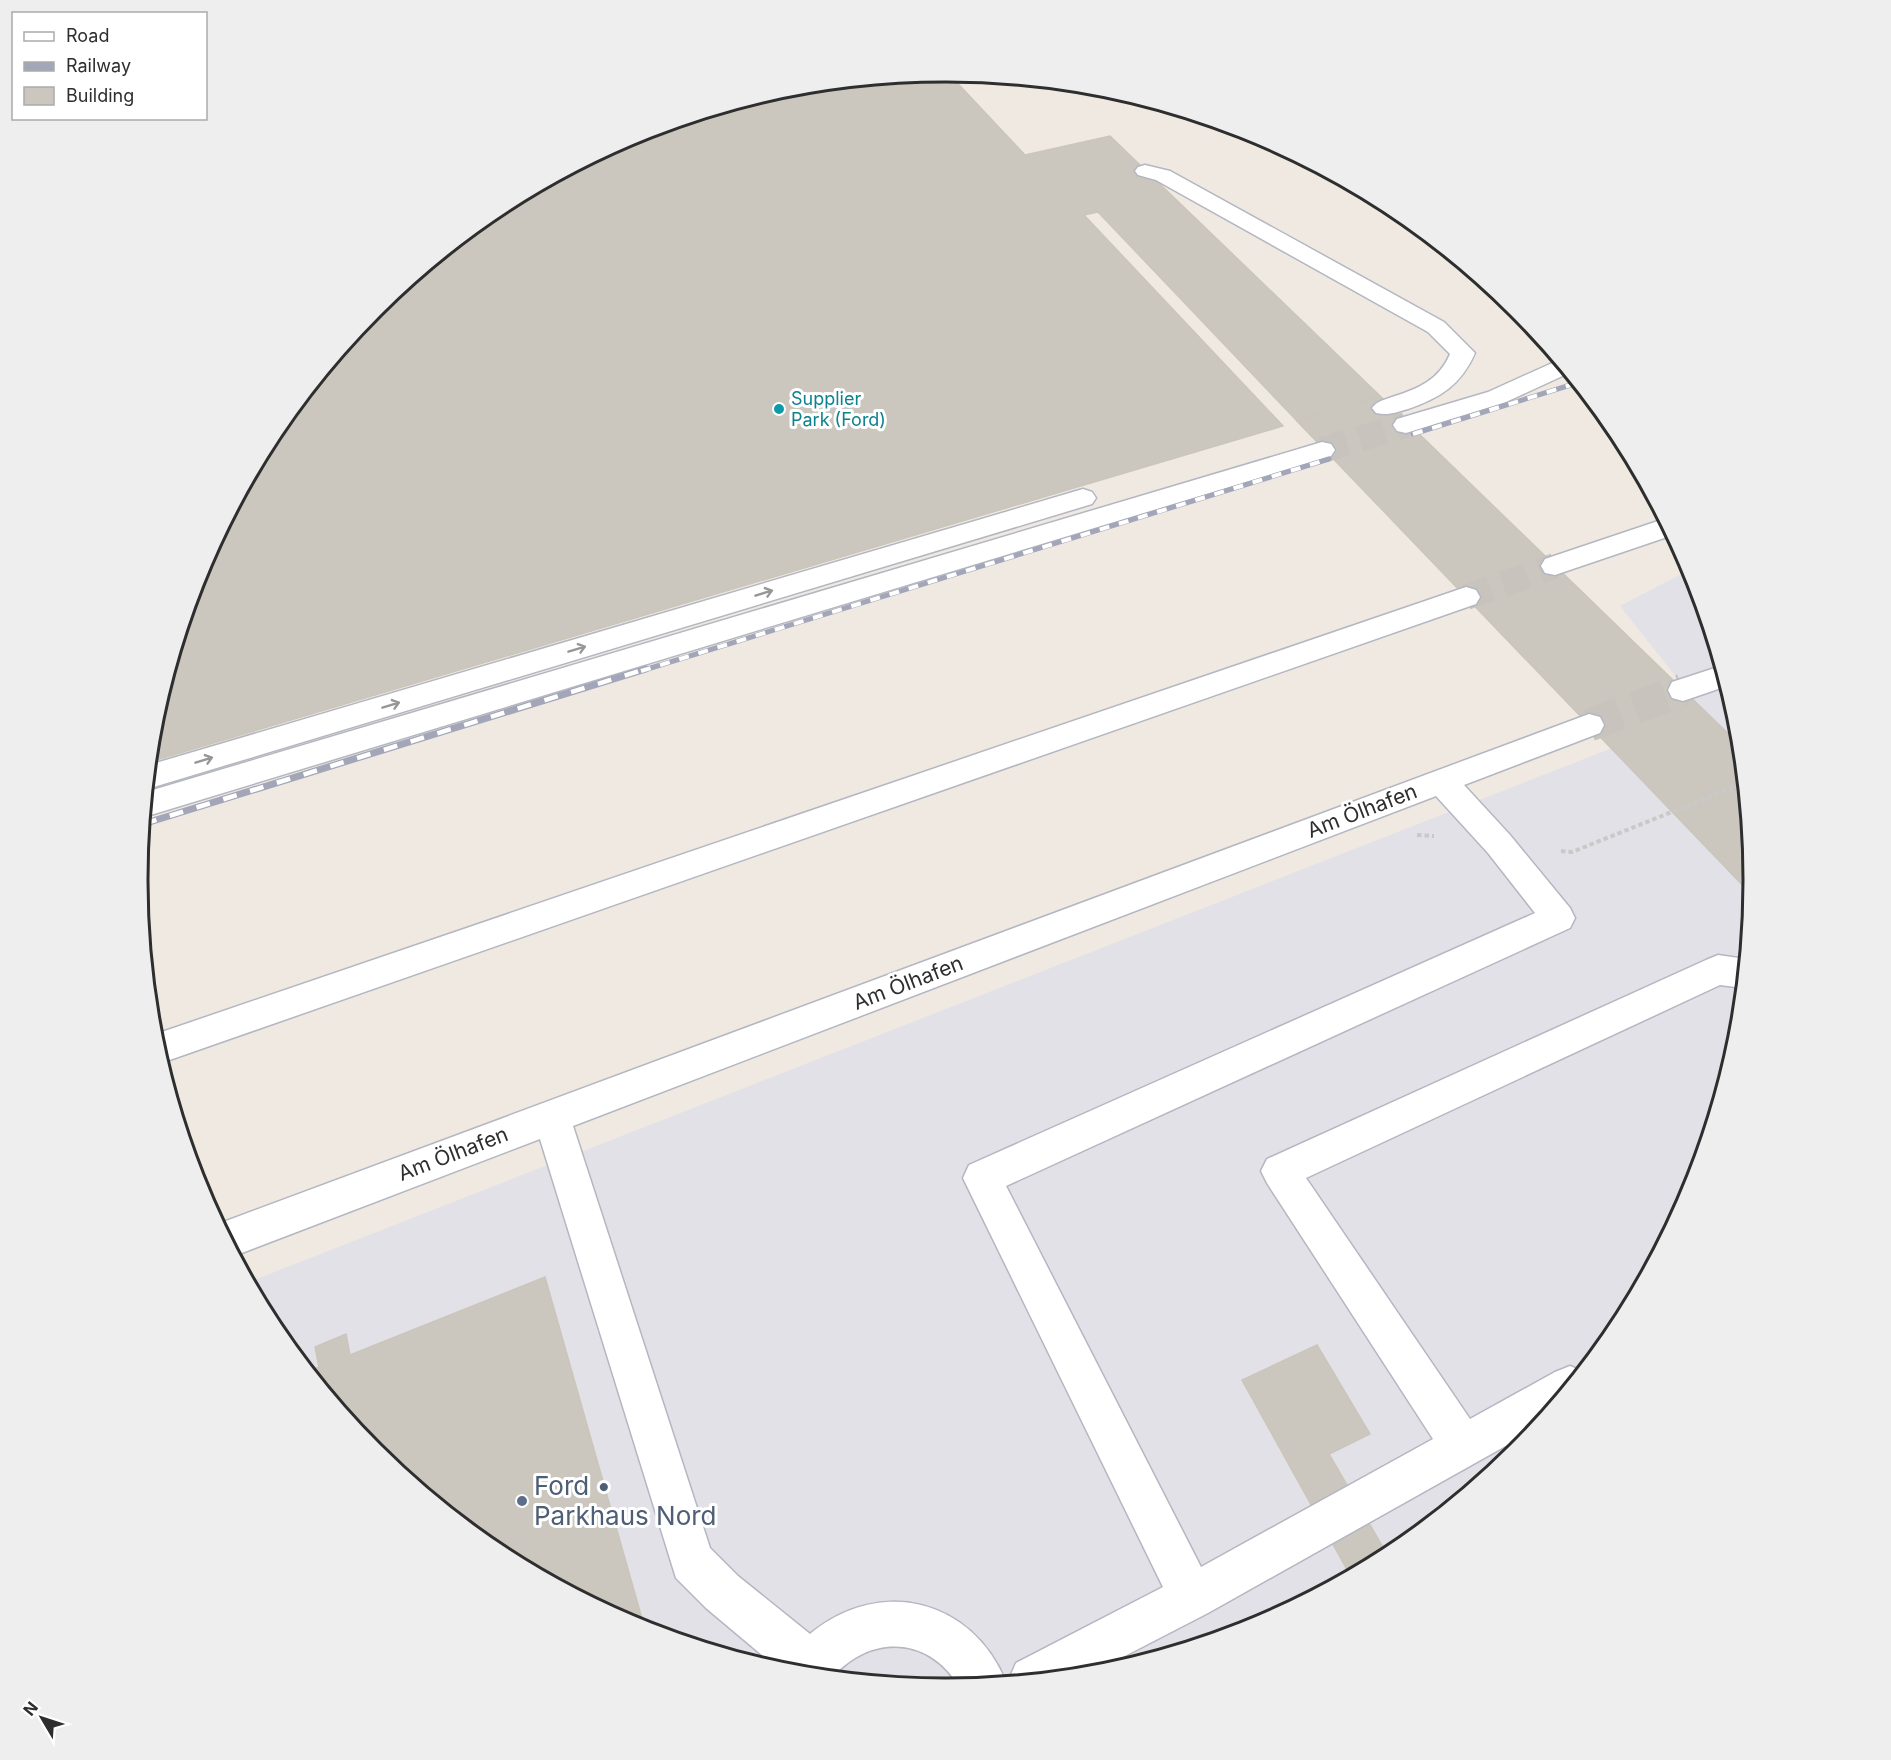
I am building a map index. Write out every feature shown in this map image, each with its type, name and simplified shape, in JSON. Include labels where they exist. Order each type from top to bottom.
[{"type":"lane","points":[[1145,171],[1163,174],[1436,327],[1456,343],[1463,353],[1457,370],[1444,384],[1424,395],[1385,408]]},
{"type":"lane","points":[[1406,425],[1497,397],[1557,369]]},
{"type":"lane","points":[[152,803],[1314,441],[155,775]]},
{"type":"lane","points":[[1555,566],[1662,529]]},
{"type":"lane","points":[[165,1046],[1466,597]]},
{"type":"lane","points":[[1683,690],[1717,678]]},
{"type":"lane","name":"Am Ölhafen","points":[[232,1238],[1589,725]]},
{"type":"lane","points":[[1192,1597],[982,1178],[1558,918],[1499,844],[1441,781]]},
{"type":"lane","points":[[1463,1447],[1280,1172],[1718,970],[1737,972]]},
{"type":"lane","points":[[552,1117],[692,1562],[722,1592],[804,1664]]},
{"type":"lane","points":[[1047,1671],[1192,1597],[1552,1397]]},
{"type":"lane","points":[[814,1666],[841,1638],[875,1624],[911,1623],[945,1637],[973,1663],[980,1677]]},
{"type":"shaded area","points":[[1682,574],[1701,624],[1716,674],[1728,724],[1736,776],[1743,880],[1736,984],[1728,1036],[1701,1136],[1661,1233],[1636,1279],[1609,1323],[1545,1406],[1471,1480],[1431,1513],[1344,1571],[1298,1595],[1251,1617],[1152,1650],[1050,1671],[998,1676],[946,1678],[841,1671],[739,1650],[689,1635],[640,1617],[547,1571],[460,1513],[420,1480],[346,1406],[282,1323],[255,1280],[1704,712],[1620,606]]},
{"type":"building","name":"Supplier Park (Ford)","points":[[957,82],[1025,155],[1110,136],[1380,396],[1297,421],[1098,212],[1084,215],[1283,426],[158,760],[163,724],[190,624],[230,527],[282,437],[346,354],[420,280],[460,247],[547,189],[640,143],[739,110],[841,89],[893,84]]},
{"type":"building","points":[[1380,396],[1730,735],[1741,828],[1743,885],[1297,421]]},
{"type":"building","name":"Ford • Parkhaus Nord","points":[[545,1277],[642,1618],[547,1571],[460,1513],[420,1480],[346,1406],[316,1369],[319,1367],[315,1347],[346,1334],[350,1355]]},
{"type":"building","points":[[1317,1345],[1370,1434],[1293,1472],[1242,1380]]},
{"type":"building","points":[[1329,1454],[1383,1547],[1347,1569],[1293,1472]]},
{"type":"tunnel","points":[[1322,450],[1406,425]]},
{"type":"tunnel","points":[[1466,597],[1555,566]]},
{"type":"tunnel","points":[[1589,725],[1683,690]]},
{"type":"railway","points":[[1413,434],[1570,385]]},
{"type":"railway","points":[[641,671],[1329,459]]},
{"type":"railway","points":[[151,822],[646,669]]},
{"type":"place","name":"Supplier Park (Ford)","points":[[779,409]]},
{"type":"place","name":"Ford • Parkhaus Nord","points":[[522,1501]]}]
